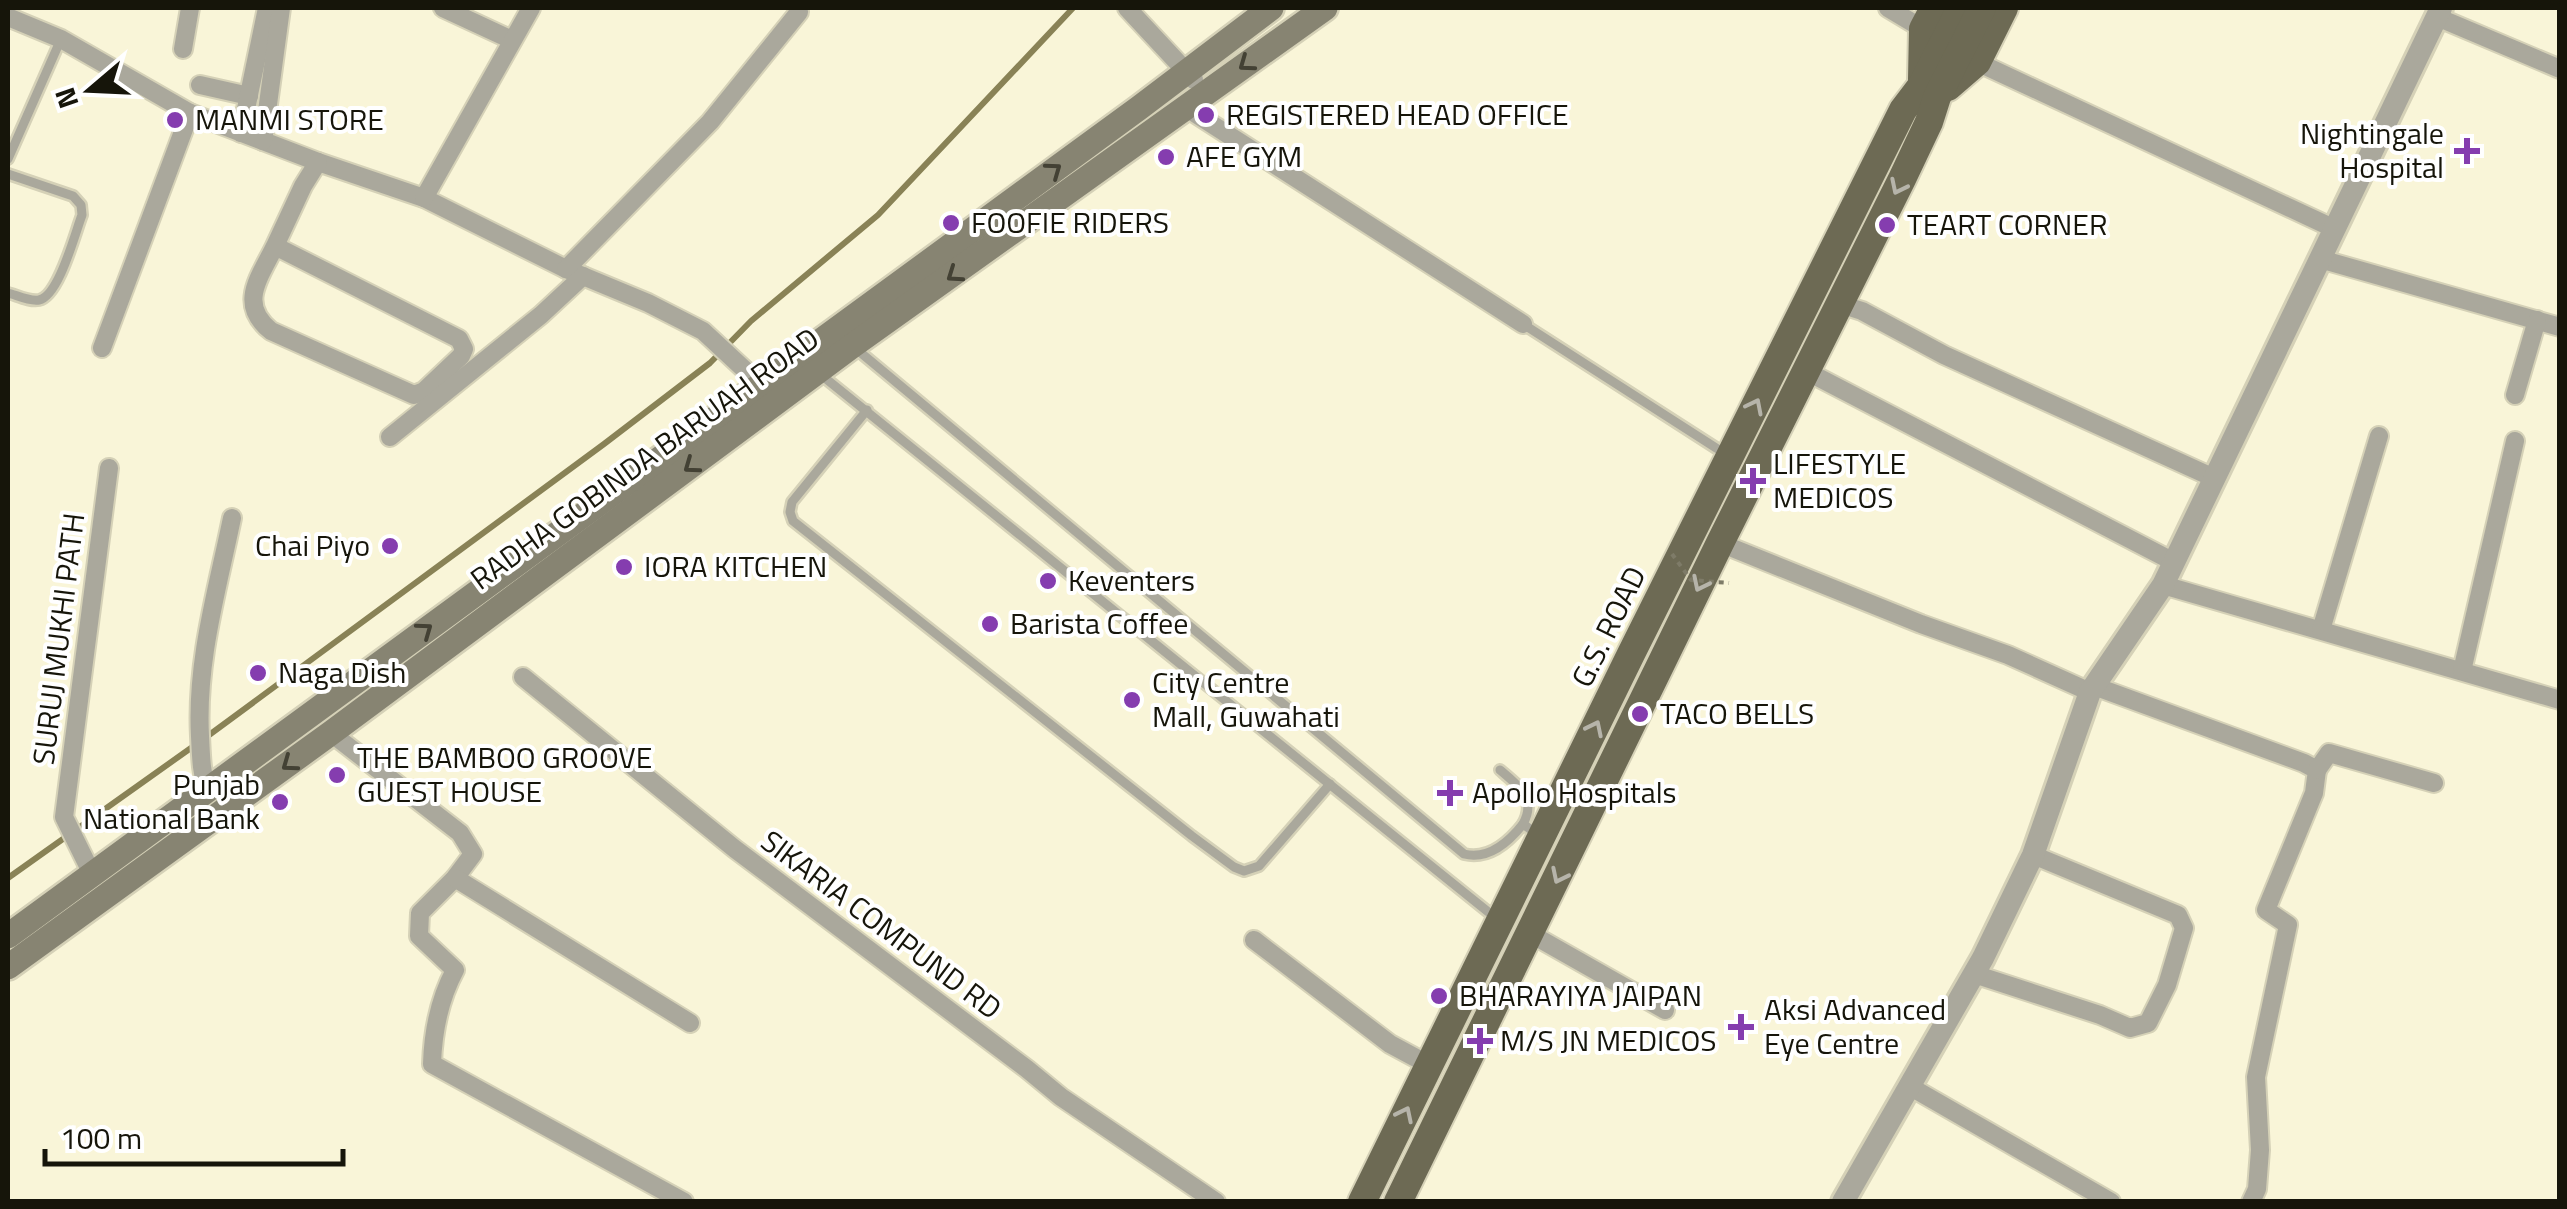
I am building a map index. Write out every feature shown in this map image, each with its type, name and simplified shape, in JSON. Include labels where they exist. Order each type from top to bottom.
[{"type":"main road","name":"RADHA GOBINDA BARUAH ROAD","points":[[8,936],[86,863],[207,790],[1271,8]]},
{"type":"main road","name":"RADHA GOBINDA BARUAH ROAD","points":[[8,967],[852,346],[1325,8]]},
{"type":"main road","points":[[1398,1202],[1930,122],[1929,91],[1961,8]]},
{"type":"main road","points":[[1929,91],[1948,38],[1982,8]]},
{"type":"main road","points":[[1948,38],[2004,8]]},
{"type":"main road","name":"G.S. ROAD","points":[[1362,1202],[1500,920],[1527,838],[1730,457],[1903,110],[1929,91]]},
{"type":"street","points":[[183,49],[190,8]]},
{"type":"street","points":[[241,134],[268,8]]},
{"type":"street","points":[[262,142],[268,8]]},
{"type":"street","points":[[443,8],[512,40]]},
{"type":"street","points":[[424,198],[531,8]]},
{"type":"street","points":[[1127,8],[1188,72],[1195,100],[1523,324]]},
{"type":"street","points":[[1888,8],[2335,228]]},
{"type":"street","points":[[390,437],[541,314],[710,122],[799,12]]},
{"type":"street","points":[[1842,1202],[1974,974],[2033,855],[2092,689],[2163,585],[2439,12],[2560,69]]},
{"type":"street","points":[[8,17],[61,39],[190,112],[262,142],[424,198],[574,272],[648,303],[703,331],[760,384]]},
{"type":"street","points":[[200,85],[250,96]]},
{"type":"street","points":[[102,348],[190,112]]},
{"type":"street","points":[[275,246],[458,339],[464,349],[461,356],[424,391],[414,395],[271,332],[262,324],[253,311],[252,294],[275,246],[318,162]]},
{"type":"street","points":[[2320,260],[2560,327]]},
{"type":"street","points":[[1840,304],[1862,311],[1944,356],[2214,478]]},
{"type":"street","points":[[2515,395],[2536,320]]},
{"type":"street","points":[[1806,371],[2174,562]]},
{"type":"street","points":[[2320,630],[2379,436]]},
{"type":"street","points":[[2462,671],[2515,441]]},
{"type":"street","name":"SURUJ MUKHI PATH","points":[[86,863],[64,817],[109,468]]},
{"type":"street","points":[[207,790],[202,776],[200,670],[232,518]]},
{"type":"street","points":[[1720,543],[1921,624],[2317,770]]},
{"type":"street","points":[[2163,585],[2560,700]]},
{"type":"street","name":"SIKARIA COMPUND RD","points":[[524,677],[735,850],[1061,1097],[1216,1202]]},
{"type":"street","points":[[331,733],[460,833],[473,854],[420,913],[419,936],[455,970],[433,1038],[432,1064],[684,1202]]},
{"type":"street","points":[[2251,1202],[2257,1189],[2260,1150],[2256,1077],[2288,925],[2266,910],[2314,793],[2317,770],[2330,753],[2434,783]]},
{"type":"street","points":[[1974,974],[2130,1028],[2148,1023],[2167,985],[2184,928],[2178,915],[2033,855]]},
{"type":"street","points":[[455,878],[690,1023]]},
{"type":"street","points":[[1530,934],[1664,1010]]},
{"type":"street","points":[[1254,940],[1390,1044],[1429,1065]]},
{"type":"street","points":[[1909,1086],[2111,1202]]},
{"type":"lane","points":[[8,159],[61,39]]},
{"type":"lane","points":[[8,174],[73,196],[81,205],[82,214],[56,286],[45,298],[37,301],[8,293]]},
{"type":"lane","points":[[1523,324],[1730,457]]},
{"type":"lane","points":[[852,346],[1464,854],[1476,857],[1527,838],[1529,802],[1522,787],[1500,770]]},
{"type":"lane","points":[[818,372],[1500,920]]},
{"type":"lane","points":[[867,410],[792,502],[793,521],[1234,867],[1244,870],[1259,866],[1330,784]]},
{"type":"path","points":[[1672,554],[1691,580],[1729,582]]},
{"type":"waterway","points":[[8,878],[205,738],[710,363],[751,321],[878,215],[1073,8]]},
{"type":"place","name":"REGISTERED HEAD OFFICE","points":[[1206,115]]},
{"type":"place","name":"MANMI STORE","points":[[175,120]]},
{"type":"place","name":"Nightingale Hospital","points":[[2467,151]]},
{"type":"place","name":"AFE GYM","points":[[1166,157]]},
{"type":"place","name":"FOOFIE RIDERS","points":[[951,223]]},
{"type":"place","name":"TEART CORNER","points":[[1887,225]]},
{"type":"place","name":"LIFESTYLE MEDICOS","points":[[1753,481]]},
{"type":"place","name":"Chai Piyo","points":[[390,546]]},
{"type":"place","name":"IORA KITCHEN","points":[[624,567]]},
{"type":"place","name":"Keventers","points":[[1048,581]]},
{"type":"place","name":"Barista Coffee","points":[[990,624]]},
{"type":"place","name":"Naga Dish","points":[[258,673]]},
{"type":"place","name":"City Centre Mall, Guwahati","points":[[1132,700]]},
{"type":"place","name":"TACO BELLS","points":[[1640,714]]},
{"type":"place","name":"THE BAMBOO GROOVE GUEST HOUSE","points":[[337,775]]},
{"type":"place","name":"Apollo Hospitals","points":[[1450,793]]},
{"type":"place","name":"Punjab National Bank","points":[[280,802]]},
{"type":"place","name":"BHARAYIYA JAIPAN","points":[[1439,996]]},
{"type":"place","name":"Aksi Advanced Eye Centre","points":[[1741,1027]]},
{"type":"place","name":"M/S JN MEDICOS","points":[[1480,1041]]}]
